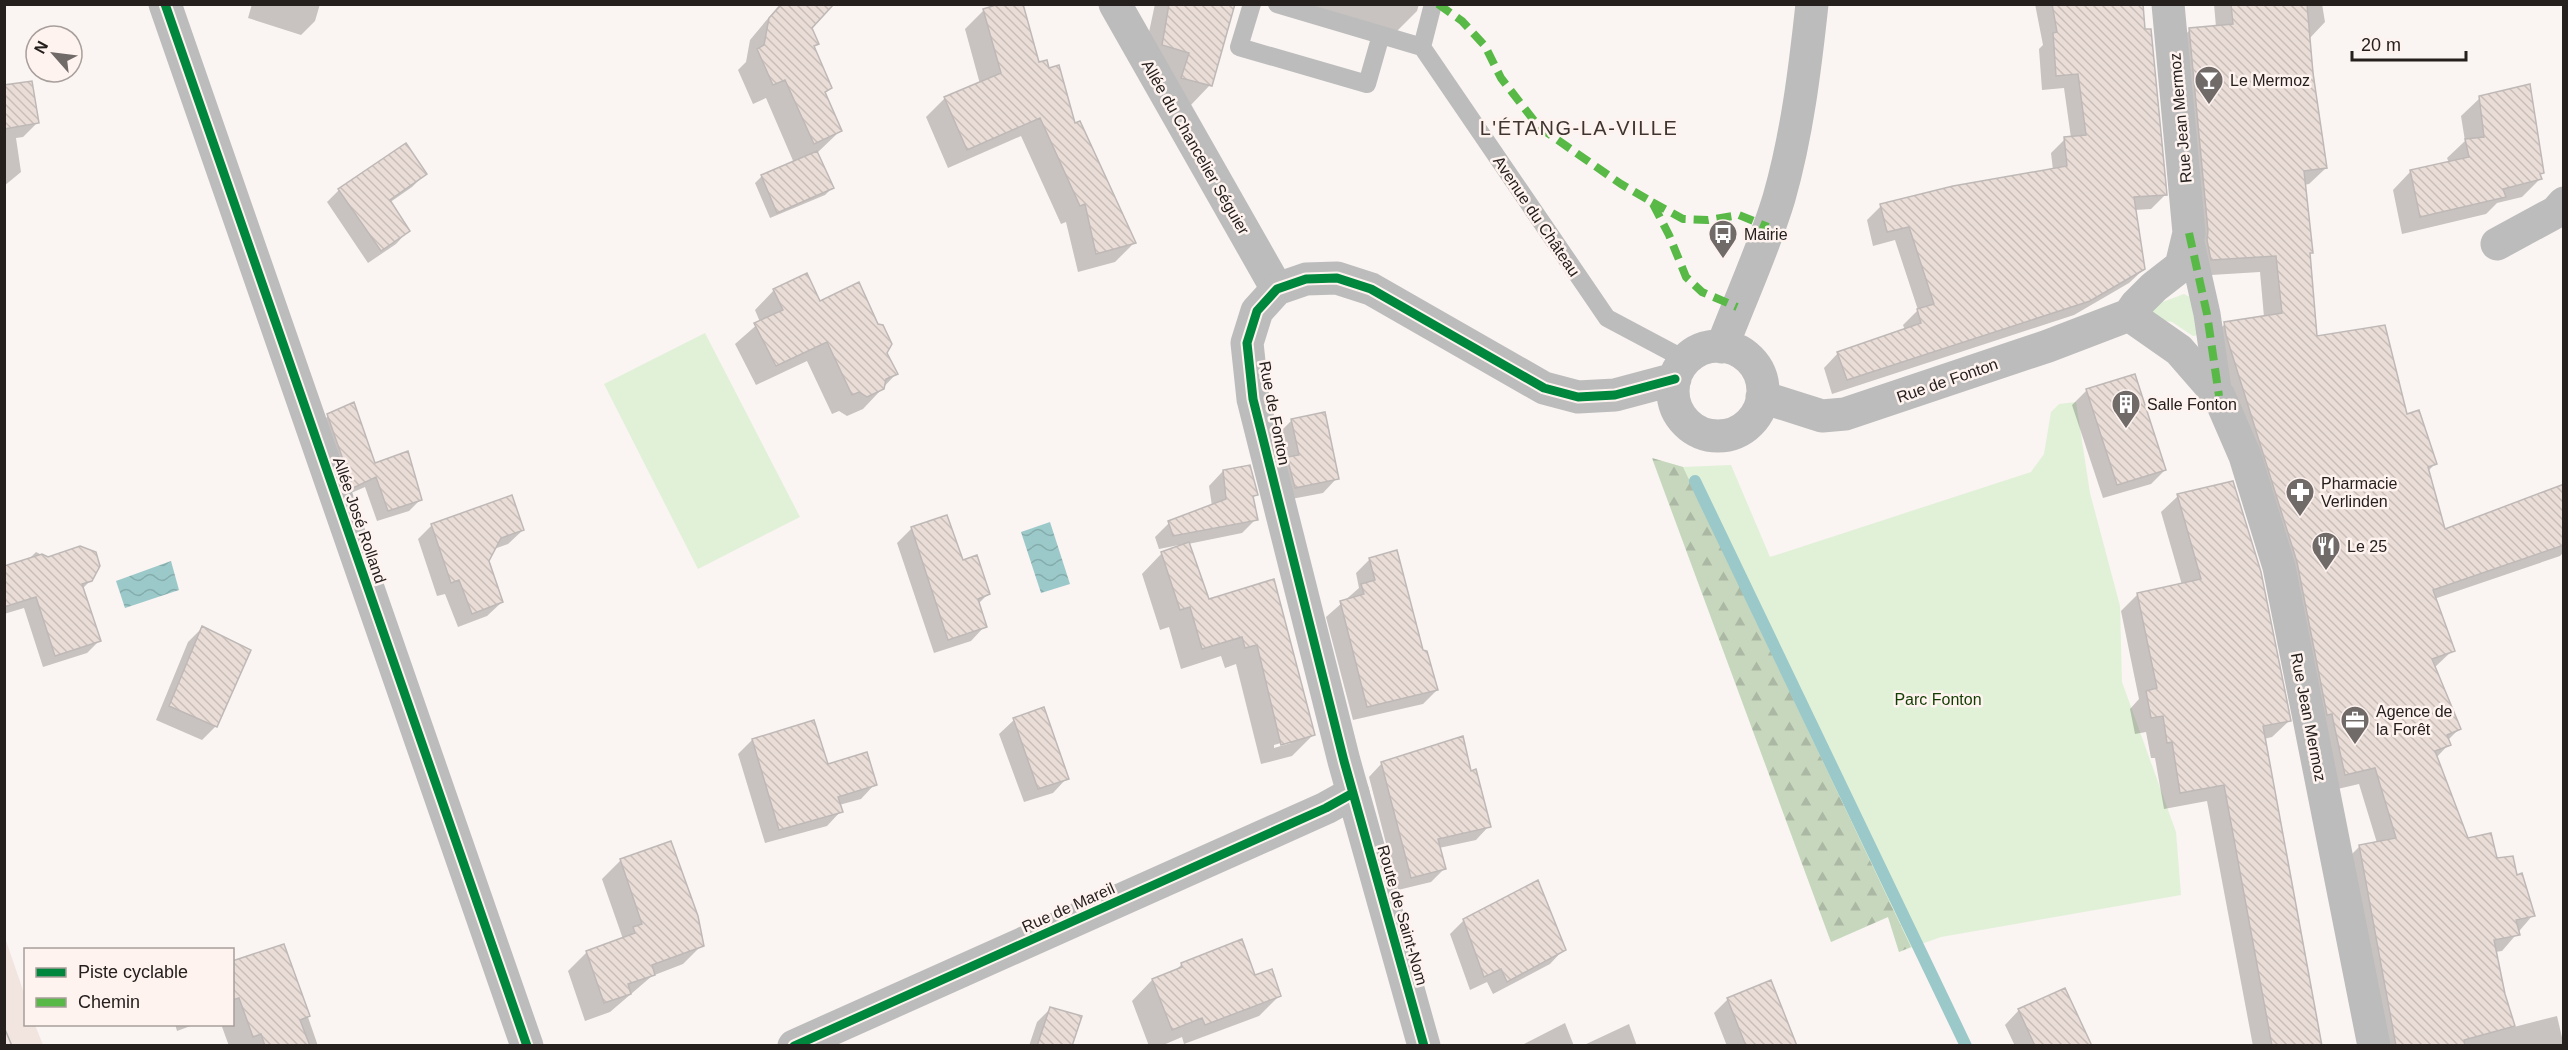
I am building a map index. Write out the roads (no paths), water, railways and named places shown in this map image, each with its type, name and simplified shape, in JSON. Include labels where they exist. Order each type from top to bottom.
[{"type":"street","name":"Allée José Rolland","points":[[165,4],[527,1046]]},
{"type":"street","name":"Allée du Chancelier Séguier","points":[[1115,4],[1277,289]]},
{"type":"street","points":[[1722,347],[1779,199],[1798,110],[1812,4]]},
{"type":"street","name":"Rue Jean Mermoz","points":[[2169,4],[2189,233],[2207,314],[2219,396],[2245,456],[2279,567],[2374,1046]]},
{"type":"street","points":[[2497,244],[2556,212],[2564,203]]},
{"type":"street","name":"Rue Jean Mermoz","points":[[2189,233],[2181,266],[2154,287],[2129,315],[2179,350],[2219,396]]},
{"type":"street","name":"Rue de Fonton","points":[[1353,793],[1253,399],[1247,344],[1257,311],[1277,289],[1306,279],[1337,278],[1371,289],[1544,388],[1578,397],[1615,395],[1680,370]]},
{"type":"street","name":"Rue de Fonton","points":[[1762,397],[1822,416],[1845,414],[2049,346],[2129,315]]},
{"type":"street","points":[[1722,347],[1744,355],[1753,363],[1759,374],[1762,397],[1759,410],[1741,430],[1718,436],[1704,434],[1692,428],[1675,407],[1673,393],[1680,370],[1703,349],[1722,347]]},
{"type":"street","name":"Rue de Mareil","points":[[794,1046],[1316,812],[1353,793]]},
{"type":"street","name":"Route de Saint-Nom","points":[[1353,793],[1424,1046]]},
{"type":"lane","points":[[1252,4],[1239,47],[1367,84],[1381,35]]},
{"type":"lane","points":[[1277,4],[1422,47],[1433,4]]},
{"type":"lane","name":"Avenue du Château","points":[[1422,47],[1607,318],[1680,370]]},
{"type":"water","points":[[1050,522],[1070,584],[1041,593],[1021,532]]},
{"type":"water","points":[[171,561],[179,590],[125,608],[116,581]]},
{"type":"waterway","points":[[1695,481],[1966,1046]]},
{"type":"tram line","points":[[4,1027],[12,1046]]},
{"type":"place","name":"Le Mermoz","points":[[2209,106]]},
{"type":"place","name":"Mairie","points":[[1723,260]]},
{"type":"place","name":"Salle Fonton","points":[[2126,430]]},
{"type":"place","name":"Pharmacie Verlinden","points":[[2300,518]]},
{"type":"place","name":"Le 25","points":[[2326,572]]},
{"type":"place","name":"Agence de la Forêt","points":[[2355,746]]},
{"type":"district","name":"L'ÉTANG-LA-VILLE","points":[[1579,128]]},
{"type":"park label","name":"Parc Fonton","points":[[1938,699]]}]
